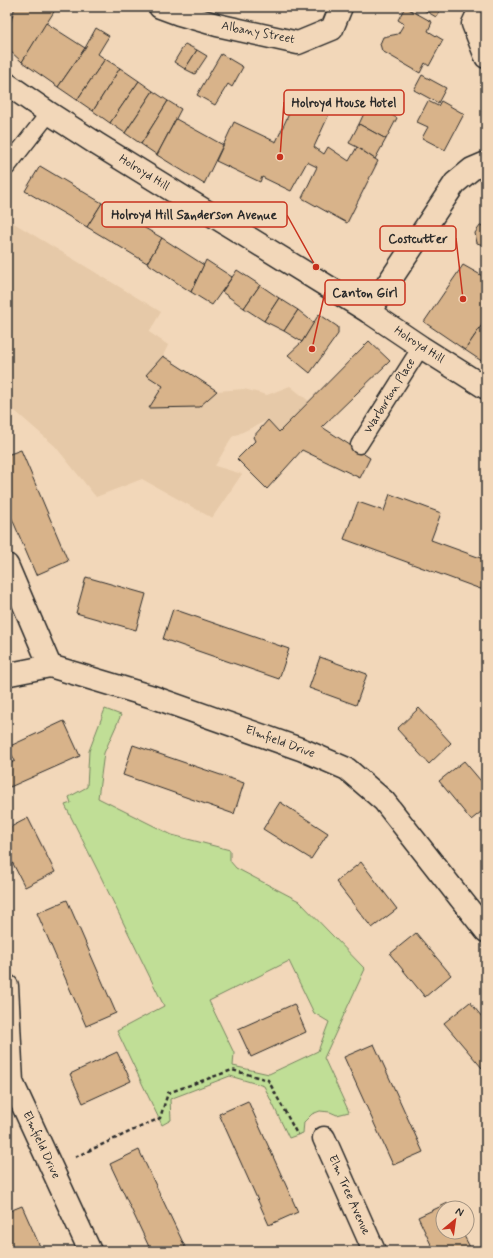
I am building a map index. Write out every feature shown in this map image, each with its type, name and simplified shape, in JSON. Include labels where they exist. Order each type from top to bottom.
[{"type":"street","name":"Albany Street","points":[[174,9],[217,25],[298,43],[332,29],[341,7]]},
{"type":"street","points":[[480,7],[473,24],[486,57]]},
{"type":"street","name":"Holroyd Hill","points":[[7,84],[48,113],[369,312],[486,388]]},
{"type":"street","points":[[369,312],[455,183],[472,169],[486,163]]},
{"type":"street","points":[[7,565],[50,666]]},
{"type":"street","name":"Elmfield Drive","points":[[7,675],[50,666],[153,696],[303,750],[348,769],[384,801],[486,931]]},
{"type":"street","name":"Elmfield Drive","points":[[7,986],[12,1082],[90,1251]]},
{"type":"street","name":"Elm Tree Avenue","points":[[324,1138],[374,1251]]},
{"type":"lane","points":[[7,167],[48,113]]},
{"type":"lane","name":"Warburton Place","points":[[359,445],[421,347]]},
{"type":"path","points":[[52,1168],[160,1118],[168,1093],[232,1070],[268,1080],[297,1134],[324,1138]]},
{"type":"shaded area","points":[[7,219],[161,312],[149,332],[168,345],[163,356],[217,391],[244,389],[267,395],[290,386],[310,402],[279,432],[268,420],[232,437],[215,466],[242,474],[212,518],[142,479],[96,497],[55,446],[7,404]]},
{"type":"green space","points":[[105,709],[121,715],[104,753],[98,798],[172,835],[230,850],[230,861],[236,868],[299,901],[365,969],[324,1058],[349,1112],[337,1115],[330,1112],[320,1111],[312,1114],[304,1122],[303,1133],[289,1138],[264,1086],[230,1076],[170,1099],[171,1120],[162,1125],[117,1031],[164,1006],[65,805],[71,803],[69,797],[87,787],[89,751]],"holes":[[[289,961],[314,1013],[329,1022],[318,1051],[269,1074],[233,1066],[234,1053],[209,1001]]]},
{"type":"building","points":[[15,7],[57,7],[22,62],[10,51],[7,44],[7,34]]},
{"type":"building","points":[[405,7],[432,22],[428,31],[443,40],[429,66],[425,63],[420,73],[382,51],[380,44],[383,37],[398,34],[404,24],[398,20]]},
{"type":"building","points":[[419,7],[442,7],[436,17]]},
{"type":"building","points":[[46,23],[85,48],[58,87],[22,62]]},
{"type":"building","points":[[96,28],[109,36],[98,54],[105,59],[77,100],[58,87],[85,48]]},
{"type":"building","points":[[185,44],[197,50],[185,69],[174,62]]},
{"type":"building","points":[[197,50],[207,56],[195,74],[185,69]]},
{"type":"building","points":[[221,54],[243,67],[232,87],[228,84],[215,105],[197,95]]},
{"type":"building","points":[[105,59],[120,68],[93,111],[77,100]]},
{"type":"building","points":[[120,68],[139,81],[110,123],[93,111]]},
{"type":"building","points":[[422,75],[446,88],[438,103],[414,90]]},
{"type":"building","points":[[139,81],[153,91],[125,133],[110,123]]},
{"type":"building","points":[[153,91],[168,101],[141,144],[125,133]]},
{"type":"building","points":[[312,93],[324,99],[321,105],[331,110],[314,147],[324,154],[328,147],[349,161],[357,147],[378,161],[347,223],[302,198],[317,167],[307,162],[291,191],[262,177],[260,182],[216,161],[234,122],[276,142],[298,94],[309,99]]},
{"type":"building","points":[[168,101],[181,109],[157,155],[141,144]]},
{"type":"building","points":[[428,101],[438,106],[441,101],[464,114],[445,150],[422,138],[428,127],[417,122]]},
{"type":"building","points":[[369,103],[397,118],[386,139],[359,124]]},
{"type":"building","points":[[176,119],[223,145],[204,184],[157,155]]},
{"type":"building","points":[[359,124],[386,139],[375,159],[349,143]]},
{"type":"building","points":[[40,166],[102,203],[87,227],[25,191]]},
{"type":"building","points":[[102,203],[162,238],[147,263],[87,227]]},
{"type":"building","points":[[486,225],[486,245],[483,245],[477,243],[475,233],[480,226]]},
{"type":"building","points":[[162,238],[204,265],[191,292],[147,263]]},
{"type":"building","points":[[206,260],[232,277],[212,305],[191,292]]},
{"type":"building","points":[[463,265],[486,278],[486,319],[465,350],[424,322]]},
{"type":"building","points":[[237,270],[260,285],[244,308],[222,292]]},
{"type":"building","points":[[260,285],[279,298],[264,321],[244,308]]},
{"type":"building","points":[[279,298],[298,310],[284,331],[264,321]]},
{"type":"building","points":[[298,310],[314,323],[302,342],[284,331]]},
{"type":"building","points":[[319,314],[338,327],[338,334],[310,373],[288,355],[302,342]]},
{"type":"building","points":[[486,319],[486,364],[465,350]]},
{"type":"building","points":[[369,341],[390,361],[322,427],[370,458],[360,478],[302,450],[267,489],[237,459],[255,441],[253,437],[268,420],[279,432]]},
{"type":"building","points":[[163,356],[217,391],[199,407],[149,408],[163,386],[146,375]]},
{"type":"building","points":[[21,450],[68,561],[36,575],[7,507],[7,455]]},
{"type":"building","points":[[390,494],[441,513],[431,540],[486,560],[486,591],[344,539],[358,502],[384,511]]},
{"type":"building","points":[[86,577],[146,594],[136,630],[76,613]]},
{"type":"building","points":[[173,609],[289,649],[279,679],[163,639]]},
{"type":"building","points":[[320,657],[367,674],[356,705],[309,688]]},
{"type":"building","points":[[419,708],[451,743],[429,764],[397,729]]},
{"type":"building","points":[[64,721],[80,756],[10,787],[7,781],[7,765],[15,761],[8,747]]},
{"type":"building","points":[[133,745],[244,783],[234,814],[123,775]]},
{"type":"building","points":[[464,761],[486,787],[486,808],[471,820],[439,781]]},
{"type":"building","points":[[280,802],[328,833],[311,859],[263,829]]},
{"type":"building","points":[[28,818],[55,872],[25,887],[7,852],[7,829]]},
{"type":"building","points":[[361,862],[397,909],[372,928],[336,882]]},
{"type":"building","points":[[67,900],[116,1013],[86,1026],[37,913]]},
{"type":"building","points":[[416,933],[451,975],[425,997],[390,954]]},
{"type":"building","points":[[470,1002],[486,1022],[486,1065],[482,1068],[444,1023]]},
{"type":"building","points":[[294,1004],[306,1032],[251,1057],[238,1029]]},
{"type":"building","points":[[374,1044],[423,1152],[393,1165],[344,1057]]},
{"type":"building","points":[[117,1052],[131,1081],[83,1103],[70,1074]]},
{"type":"building","points":[[248,1101],[298,1212],[269,1225],[219,1114]]},
{"type":"building","points":[[139,1150],[187,1251],[151,1251],[110,1164]]},
{"type":"building","points":[[22,1206],[42,1251],[7,1251],[7,1212]]},
{"type":"building","points":[[435,1209],[435,1240],[466,1240],[472,1251],[434,1251],[418,1217]]},
{"type":"place","name":"Holroyd House Hotel","points":[[280,157]]},
{"type":"place","name":"Holroyd Hill Sanderson Avenue","points":[[316,267]]},
{"type":"place","name":"Costcutter","points":[[463,299]]},
{"type":"place","name":"Canton Girl","points":[[312,349]]}]
